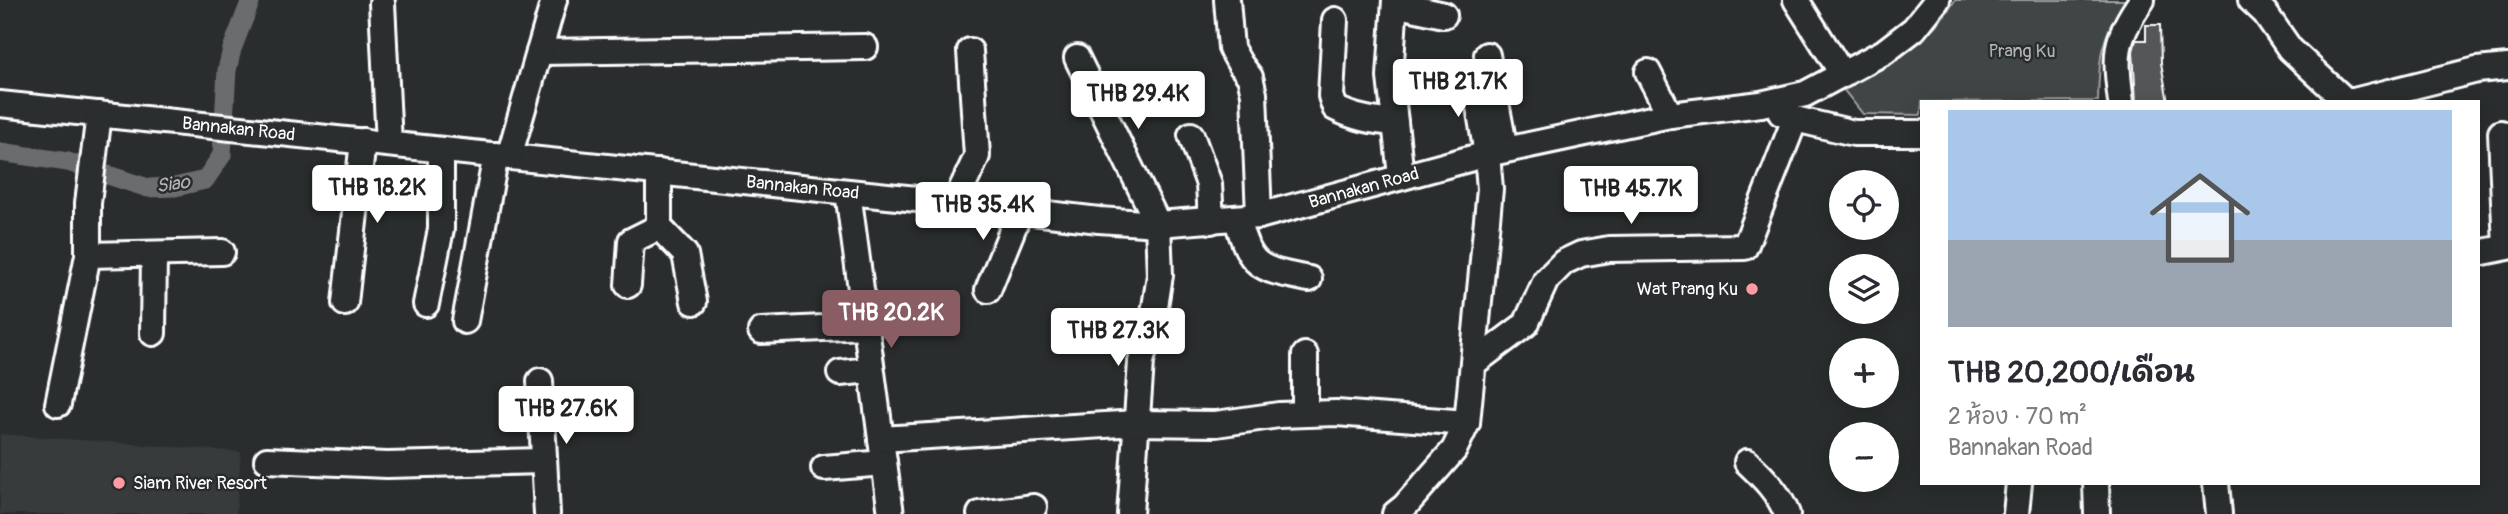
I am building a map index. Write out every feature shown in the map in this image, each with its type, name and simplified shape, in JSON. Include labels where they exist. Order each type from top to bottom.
[{"type":"street","points":[[465,321],[503,156],[554,0]]},
{"type":"street","points":[[1227,0],[1231,48],[1250,77],[1254,94],[1244,247],[1254,262],[1271,271],[1309,279]]},
{"type":"street","points":[[1796,0],[1843,75]]},
{"type":"street","points":[[2120,100],[2116,63],[2119,41],[2142,0]]},
{"type":"street","points":[[2251,0],[2265,13],[2290,49],[2346,100]]},
{"type":"street","name":"Bannakan Road","points":[[0,104],[1099,220],[1158,224],[1248,217],[1496,152],[1670,115],[1761,104],[1805,94],[1884,52],[1914,29],[1936,1]]},
{"type":"street","points":[[1401,176],[1390,78],[1395,2],[1444,15]]},
{"type":"street","points":[[382,3],[389,144]]},
{"type":"street","points":[[1335,20],[1331,96],[1335,108],[1371,121],[1395,123]]},
{"type":"street","points":[[539,52],[865,47]]},
{"type":"street","points":[[955,203],[977,156],[970,51]]},
{"type":"street","points":[[1395,514],[1454,450],[1467,423],[1496,152],[1487,55]]},
{"type":"street","points":[[1077,58],[1158,224],[1160,275],[1141,362],[1130,514]]},
{"type":"street","points":[[2356,100],[2477,69],[2508,67]]},
{"type":"street","points":[[1648,72],[1670,115]]},
{"type":"street","points":[[1474,77],[1496,152]]},
{"type":"street","points":[[1761,104],[1795,119],[1854,133],[1920,132]]},
{"type":"street","points":[[58,404],[88,255],[88,203],[99,114]]},
{"type":"street","points":[[1474,363],[1525,324],[1546,280],[1564,262],[1581,254],[1609,248],[1745,247],[1795,119]]},
{"type":"street","points":[[1191,135],[1209,184],[1211,221]]},
{"type":"street","points":[[345,303],[363,141]]},
{"type":"street","points":[[2480,253],[2507,247],[2504,143]]},
{"type":"street","points":[[426,304],[440,229],[441,150]]},
{"type":"street","points":[[659,172],[659,227],[685,254],[694,302]]},
{"type":"street","points":[[848,192],[891,514]]},
{"type":"street","points":[[988,290],[1020,211]]},
{"type":"street","points":[[628,285],[631,242],[659,227]]},
{"type":"street","points":[[88,255],[222,252]]},
{"type":"street","points":[[153,333],[154,254]]},
{"type":"street","points":[[761,331],[865,326]]},
{"type":"street","points":[[1305,355],[1305,414]]},
{"type":"street","points":[[840,373],[871,370]]},
{"type":"street","points":[[540,381],[547,514]]},
{"type":"street","points":[[881,439],[1137,422],[1216,424],[1305,414],[1374,415],[1467,423]]},
{"type":"street","points":[[268,460],[387,465],[544,461]]},
{"type":"street","points":[[824,468],[884,463]]},
{"type":"street","points":[[1747,463],[1782,501],[1787,514]]},
{"type":"street","points":[[2016,514],[2020,485]]},
{"type":"street","points":[[2096,485],[2097,514]]},
{"type":"street","points":[[2216,485],[2219,514]]},
{"type":"street","points":[[980,514],[1034,507]]},
{"type":"shaded area","name":"Siam River Resort","points":[[0,434],[241,452],[236,514],[0,514]]},
{"type":"green space","name":"Prang Ku","points":[[1955,0],[2126,0],[2106,37],[2099,72],[2098,100],[1920,100],[1920,115],[1863,114],[1843,89],[1905,52],[1933,29]]},
{"type":"building","points":[[2146,25],[2160,25],[2161,63],[2168,100],[2136,100],[2133,51],[2136,40],[2146,40]]},
{"type":"waterway","name":"Siao","points":[[0,152],[68,162],[148,188],[175,187],[205,180],[222,155],[227,70],[251,0]]},
{"type":"place","name":"Wat Prang Ku","points":[[1752,289]]},
{"type":"place","name":"Siam River Resort","points":[[119,483]]}]
